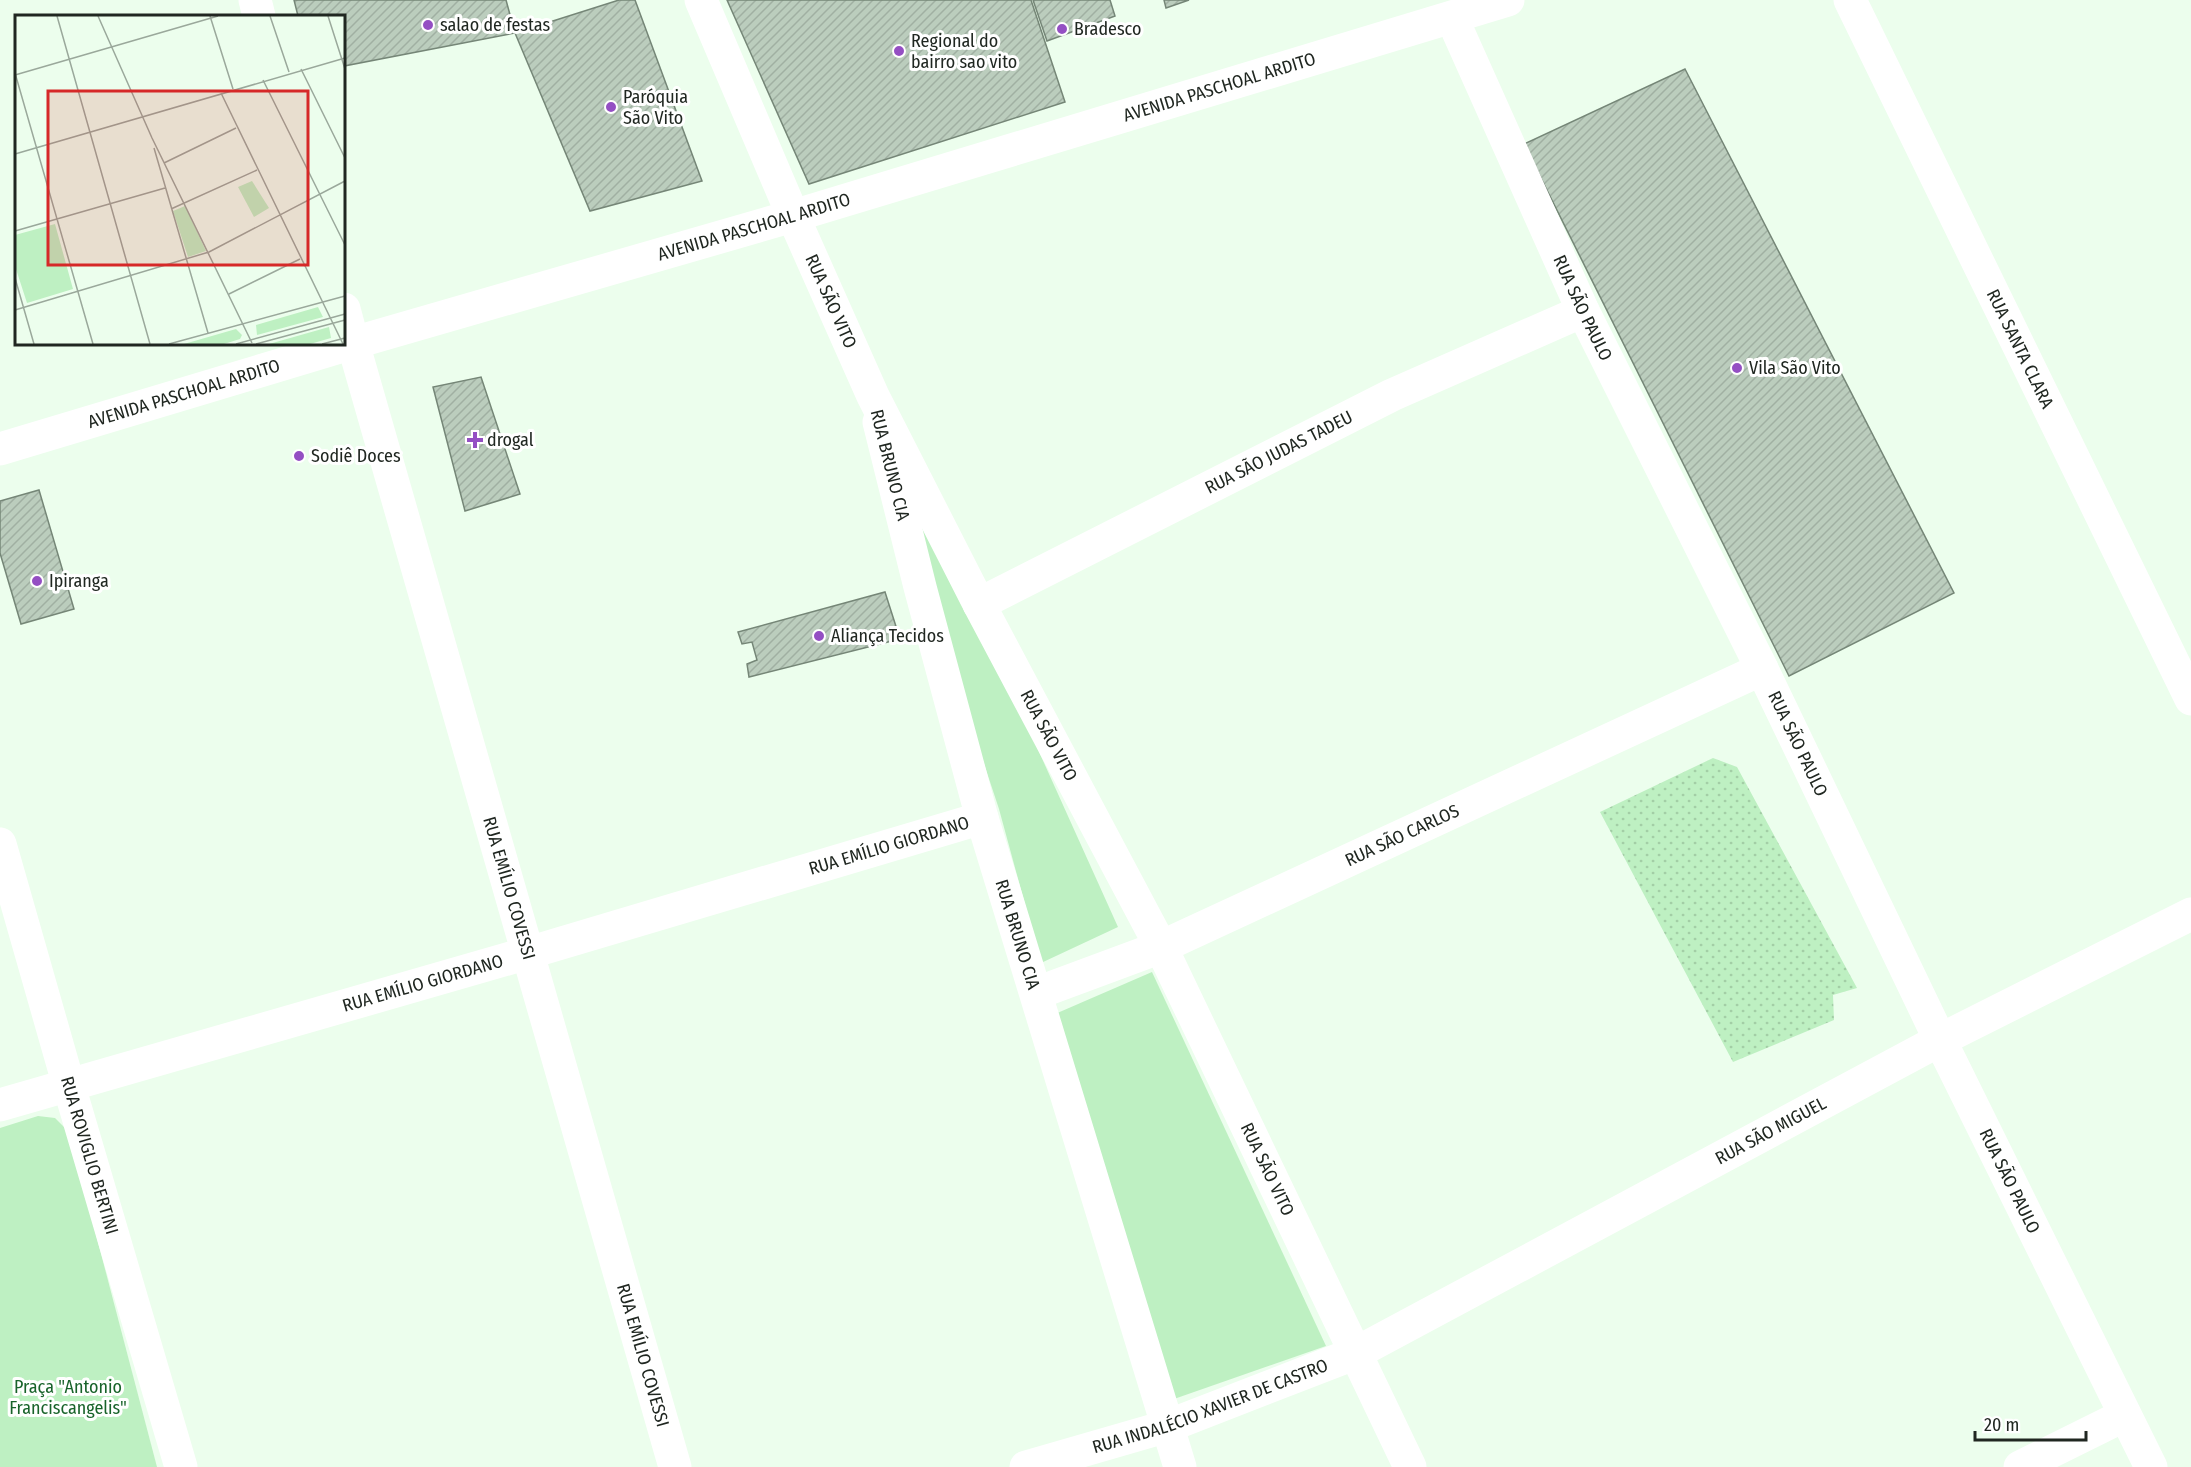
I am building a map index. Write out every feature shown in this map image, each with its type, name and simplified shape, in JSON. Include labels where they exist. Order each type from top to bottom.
[{"type":"street","points":[[255,0],[259,15]]},
{"type":"street","name":"RUA SÃO VITO","points":[[701,0],[873,396],[1161,946],[1410,1467]]},
{"type":"street","name":"AVENIDA PASCHOAL ARDITO","points":[[0,449],[353,343],[793,216],[1508,0]]},
{"type":"street","name":"RUA SANTA CLARA","points":[[1850,0],[2191,699]]},
{"type":"street","name":"RUA SÃO PAULO","points":[[1452,18],[1583,311],[1762,669],[1940,1040],[2151,1467]]},
{"type":"street","name":"RUA SÃO JUDAS TADEU","points":[[980,604],[1392,395],[1583,311]]},
{"type":"street","name":"RUA EMÍLIO COVESSI","points":[[345,313],[675,1467]]},
{"type":"street","name":"RUA BRUNO CIA","points":[[873,396],[920,587],[982,818],[1180,1467]]},
{"type":"street","name":"RUA SÃO CARLOS","points":[[1036,993],[1161,946],[1762,669]]},
{"type":"street","name":"RUA EMÍLIO GIORDANO","points":[[0,1105],[528,953],[982,818]]},
{"type":"street","name":"RUA ROVIGLIO BERTINI","points":[[0,844],[181,1467]]},
{"type":"street","name":"RUA SÃO MIGUEL","points":[[1356,1353],[1940,1040],[2191,914]]},
{"type":"street","name":"RUA INDALÉCIO XAVIER DE CASTRO","points":[[1026,1467],[1168,1426],[1356,1353]]},
{"type":"street","points":[[2020,1467],[2125,1415]]},
{"type":"green space","points":[[891,444],[971,601],[1118,927],[1041,963],[999,809],[942,637]]},
{"type":"green space","points":[[1713,758],[1737,767],[1857,988],[1833,995],[1834,1020],[1733,1062],[1600,812]]},
{"type":"green space","points":[[1152,972],[1326,1346],[1174,1399],[1055,1014]]},
{"type":"green space","name":"Praça \"Antonio Franciscangelis\"","points":[[38,1116],[55,1118],[69,1132],[157,1467],[0,1467],[0,1128]]},
{"type":"building","name":"salao de festas","points":[[294,0],[506,0],[515,33],[345,66],[345,15],[298,15]]},
{"type":"building","name":"Paróquia São Vito","points":[[619,0],[635,0],[702,181],[590,211],[515,33]]},
{"type":"building","name":"Regional do bairro sao vito","points":[[727,0],[1031,0],[1065,102],[809,184]]},
{"type":"building","name":"Bradesco","points":[[1033,0],[1110,0],[1115,16],[1047,41]]},
{"type":"building","points":[[1164,0],[1189,0],[1166,8]]},
{"type":"building","name":"Vila São Vito","points":[[1685,69],[1954,593],[1789,676],[1524,144]]},
{"type":"building","name":"drogal","points":[[481,377],[520,494],[465,511],[433,387]]},
{"type":"building","name":"Ipiranga","points":[[39,490],[74,609],[21,624],[0,553],[0,501]]},
{"type":"building","name":"Aliança Tecidos","points":[[885,592],[900,639],[749,677],[747,664],[757,660],[752,642],[742,644],[738,632]]},
{"type":"place","name":"salao de festas","points":[[428,25]]},
{"type":"place","name":"Bradesco","points":[[1062,29]]},
{"type":"place","name":"Regional do bairro sao vito","points":[[899,51]]},
{"type":"place","name":"Paróquia São Vito","points":[[611,107]]},
{"type":"place","name":"Vila São Vito","points":[[1737,368]]},
{"type":"place","name":"drogal","points":[[475,440]]},
{"type":"place","name":"Sodiê Doces","points":[[299,456]]},
{"type":"place","name":"Ipiranga","points":[[37,581]]},
{"type":"place","name":"Aliança Tecidos","points":[[819,636]]}]
